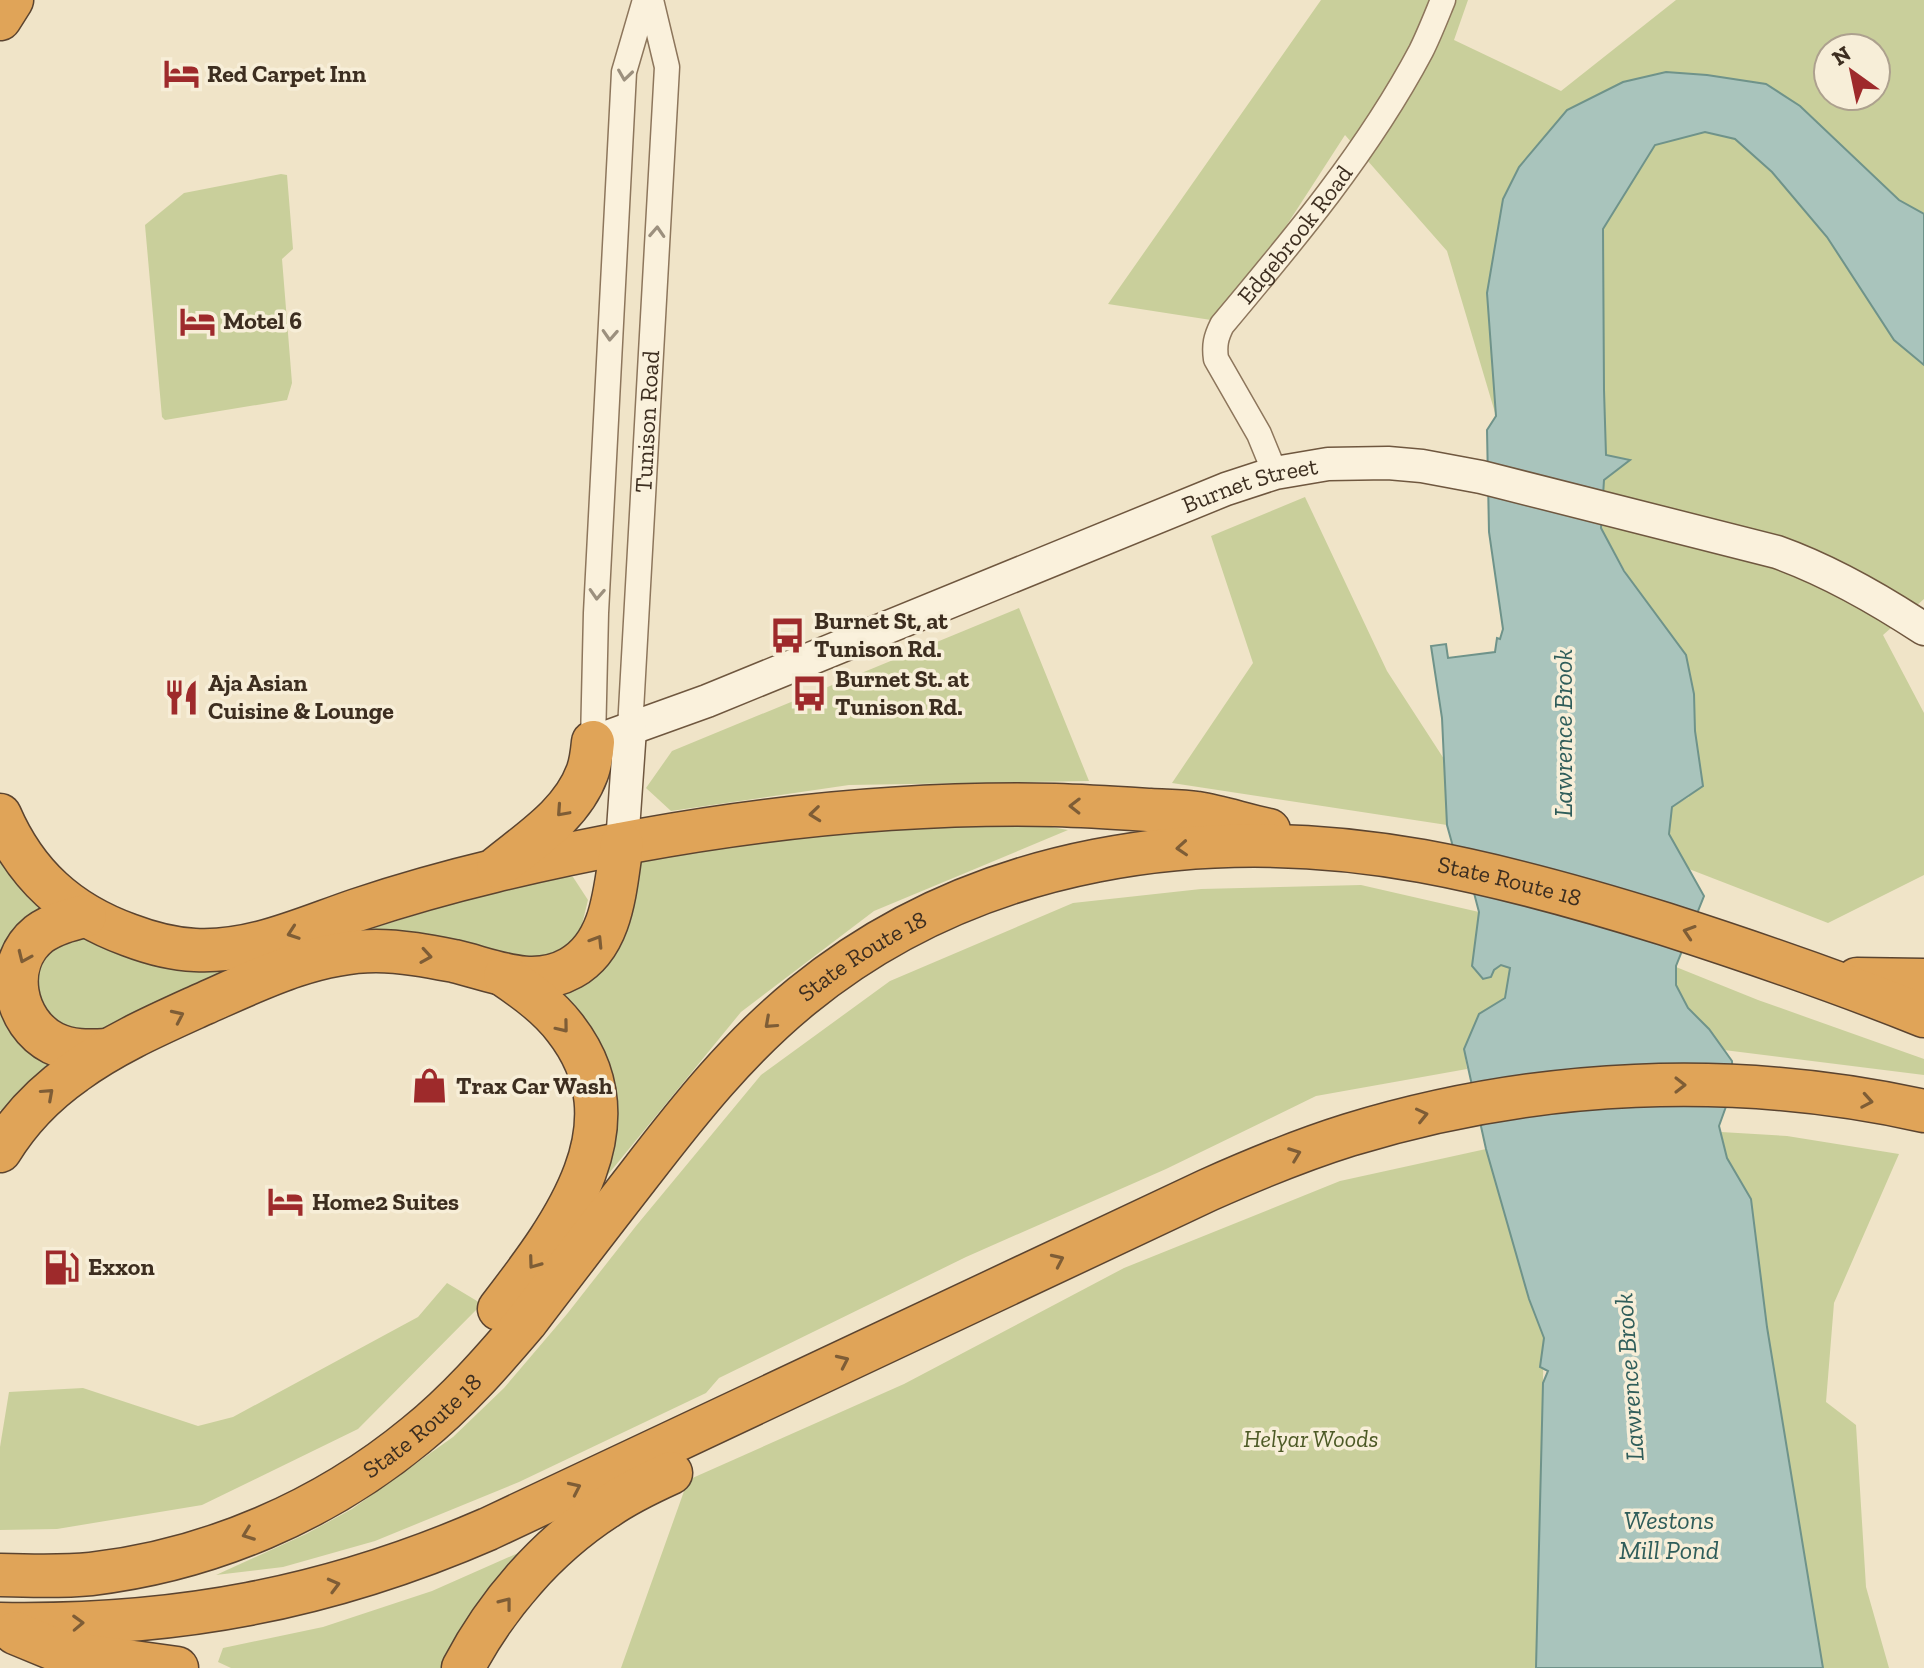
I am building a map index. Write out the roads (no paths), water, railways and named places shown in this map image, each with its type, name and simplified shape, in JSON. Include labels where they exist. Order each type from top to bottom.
[{"type":"highway","points":[[0,19],[12,0]]},
{"type":"highway","points":[[493,871],[570,803],[612,735]]},
{"type":"highway","points":[[0,815],[33,871],[85,916],[157,944],[218,951],[261,943],[367,907],[493,871],[731,824],[826,813],[929,806],[1036,805],[1195,813],[1372,854]]},
{"type":"highway","points":[[0,1151],[20,1123],[49,1093],[108,1050],[228,993],[297,965],[348,953],[375,951],[456,962],[505,976],[550,976],[572,967],[589,953],[604,930],[622,844]]},
{"type":"highway","name":"State Route 18","points":[[12,1575],[90,1574],[155,1563],[224,1543],[312,1505],[389,1456],[441,1413],[502,1350],[700,1097],[751,1040],[823,980],[878,944],[940,910],[1000,885],[1040,873],[1110,857],[1179,848],[1301,848],[1421,861],[1569,896],[1763,956],[1924,1016]]},
{"type":"highway","points":[[85,916],[58,924],[31,943],[18,972],[18,1001],[27,1022],[54,1044],[74,1050],[108,1050]]},
{"type":"highway","points":[[389,1456],[551,1239],[577,1195],[590,1158],[597,1118],[584,1059],[553,1014],[505,976]]},
{"type":"highway","points":[[1823,978],[1924,980]]},
{"type":"highway","points":[[0,1626],[121,1622],[206,1612],[265,1602],[353,1580],[429,1554],[1208,1190],[1282,1158],[1426,1114],[1552,1092],[1678,1085],[1810,1092],[1924,1111]]},
{"type":"highway","points":[[463,1668],[491,1621],[556,1547],[605,1508],[692,1463],[772,1394]]},
{"type":"highway","points":[[0,1626],[61,1652],[177,1668]]},
{"type":"street","name":"Tunison Road","points":[[622,844],[612,735],[594,640],[624,72],[645,0]]},
{"type":"street","name":"Tunison Road","points":[[612,735],[646,428],[667,67],[651,0]]},
{"type":"street","name":"Edgebrook Road","points":[[1275,473],[1259,434],[1216,359],[1214,346],[1217,335],[1332,191],[1379,123],[1422,49],[1443,0]]},
{"type":"street","points":[[605,426],[646,428]]},
{"type":"street","name":"Burnet Street","points":[[612,735],[707,701],[1226,489],[1275,473],[1328,464],[1388,463],[1453,471],[1777,552],[1806,562],[1864,592],[1924,629]]},
{"type":"water","points":[[1666,72],[1766,84],[1800,106],[1899,200],[1924,214],[1924,365],[1894,340],[1827,237],[1772,172],[1735,139],[1705,132],[1655,145],[1603,229],[1606,455],[1630,460],[1604,480],[1601,528],[1624,571],[1686,655],[1694,694],[1695,731],[1703,786],[1672,807],[1669,834],[1704,896],[1676,966],[1676,985],[1688,1008],[1709,1029],[1732,1061],[1733,1087],[1719,1126],[1727,1158],[1751,1199],[1767,1327],[1823,1668],[1536,1668],[1543,1383],[1548,1371],[1540,1367],[1544,1338],[1529,1299],[1486,1149],[1464,1049],[1479,1014],[1505,998],[1510,968],[1501,965],[1491,977],[1483,979],[1472,966],[1479,912],[1474,893],[1455,854],[1447,825],[1442,718],[1431,646],[1446,644],[1448,658],[1495,652],[1497,638],[1500,639],[1503,629],[1489,532],[1487,430],[1496,416],[1487,293],[1503,199],[1519,167],[1567,110],[1623,82]]},
{"type":"place","name":"Red Carpet Inn","points":[[181,74]]},
{"type":"place","name":"Motel 6","points":[[197,321]]},
{"type":"place","name":"Burnet St, at Tunison Rd.","points":[[788,635]]},
{"type":"place","name":"Burnet St. at Tunison Rd.","points":[[809,693]]},
{"type":"place","name":"Aja Asian Cuisine & Lounge","points":[[182,697]]},
{"type":"place","name":"Trax Car Wash","points":[[430,1086]]},
{"type":"place","name":"Home2 Suites","points":[[286,1202]]},
{"type":"place","name":"Exxon","points":[[62,1267]]},
{"type":"water label","name":"Lawrence Brook","points":[[1563,733]]},
{"type":"water label","name":"Lawrence Brook","points":[[1629,1377]]},
{"type":"water label","name":"Westons Mill Pond","points":[[1669,1535]]},
{"type":"park label","name":"Helyar Woods","points":[[1311,1439]]}]
